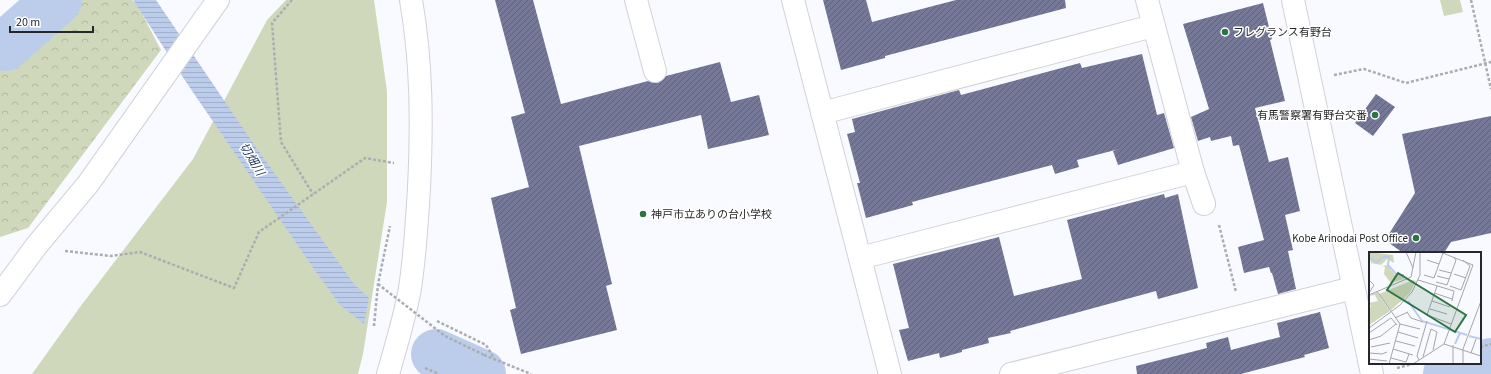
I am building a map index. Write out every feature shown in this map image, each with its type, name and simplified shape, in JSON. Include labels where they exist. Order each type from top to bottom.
[{"type":"street","points":[[0,295],[37,244],[88,184],[188,40],[218,0]]},
{"type":"street","points":[[388,374],[404,318],[410,287],[417,221],[420,145],[420,74],[411,0]]},
{"type":"street","points":[[636,0],[655,71]]},
{"type":"street","points":[[793,0],[890,374]]},
{"type":"street","points":[[1147,0],[1193,172],[1203,202]]},
{"type":"street","points":[[1294,0],[1369,360]]},
{"type":"street","points":[[822,113],[1153,26]]},
{"type":"street","points":[[860,258],[1193,172]]},
{"type":"street","points":[[1011,374],[1353,288]]},
{"type":"street","points":[[1370,364],[1372,374]]},
{"type":"path","points":[[292,0],[272,23],[281,142],[313,194]]},
{"type":"path","points":[[1471,0],[1491,89]]},
{"type":"path","points":[[1310,80],[1364,70],[1406,83],[1491,62]]},
{"type":"path","points":[[61,250],[111,256],[140,252],[234,288],[259,232],[365,158],[395,163]]},
{"type":"path","points":[[1203,202],[1210,200],[1214,207],[1242,315]]},
{"type":"path","points":[[373,332],[378,284],[388,230]]},
{"type":"path","points":[[378,284],[445,336],[495,360],[531,374]]},
{"type":"path","points":[[437,321],[486,345],[495,360]]},
{"type":"path","points":[[1481,347],[1491,344]]},
{"type":"path","points":[[425,368],[439,374]]},
{"type":"green space","points":[[79,0],[132,0],[138,6],[161,50],[28,228],[0,237],[0,58],[11,60]]},
{"type":"green space","points":[[286,0],[374,0],[387,91],[387,202],[363,354],[358,374],[32,374],[80,307],[193,159],[267,20]]},
{"type":"green space","points":[[1440,0],[1460,0],[1463,12],[1444,16]]},
{"type":"water","points":[[133,0],[156,0],[253,143],[354,284],[369,298],[364,324],[340,305],[316,272],[186,82]]},
{"type":"building","points":[[495,0],[533,0],[561,104],[648,81],[658,83],[666,76],[720,62],[731,102],[759,95],[769,135],[708,149],[701,115],[579,146],[612,284],[606,286],[617,330],[521,354],[510,310],[516,308],[491,198],[529,187],[511,117],[525,113]]},
{"type":"building","points":[[823,0],[866,0],[872,22],[956,0],[1065,0],[1066,8],[885,56],[885,58],[841,70]]},
{"type":"building","points":[[1263,3],[1272,39],[1270,40],[1285,101],[1255,108],[1269,162],[1288,157],[1300,211],[1285,215],[1293,250],[1288,251],[1296,289],[1278,294],[1269,267],[1244,273],[1238,247],[1264,240],[1239,145],[1233,146],[1231,136],[1211,141],[1210,137],[1198,141],[1191,117],[1209,109],[1183,24]]},
{"type":"building","points":[[1142,54],[1157,115],[1164,113],[1174,148],[1118,165],[1113,151],[1119,149],[1077,160],[1079,167],[1055,174],[1052,165],[912,202],[913,205],[866,218],[857,183],[860,183],[847,134],[855,132],[852,119],[959,90],[961,95],[1080,63],[1082,68]]},
{"type":"building","name":"有馬警察署有野台交番","points":[[1376,94],[1395,107],[1373,136],[1355,123]]},
{"type":"building","points":[[1491,116],[1491,233],[1451,242],[1445,252],[1402,252],[1385,240],[1415,193],[1402,134]]},
{"type":"building","points":[[1164,194],[1165,198],[1178,194],[1198,288],[1158,299],[1156,291],[1010,331],[1011,333],[988,338],[989,343],[962,350],[962,352],[940,358],[939,353],[908,361],[899,330],[909,328],[893,264],[999,237],[1014,296],[1082,279],[1067,220]]},
{"type":"building","points":[[1320,312],[1329,348],[1304,355],[1305,357],[1241,374],[1137,374],[1136,366],[1207,348],[1206,343],[1228,337],[1231,350],[1280,337],[1277,323]]},
{"type":"waterway","name":"切畑川","points":[[0,45],[5,46],[57,0]]},
{"type":"waterway","name":"切畑川","points":[[436,354],[481,374]]},
{"type":"waterway","name":"切畑川","points":[[1448,374],[1491,363]]},
{"type":"place","name":"フレグランス有野台","points":[[1225,32]]},
{"type":"place","name":"有馬警察署有野台交番","points":[[1375,115]]},
{"type":"place","name":"神戸市立ありの台小学校","points":[[643,214]]},
{"type":"place","name":"Kobe Arinodai Post Office","points":[[1416,238]]}]
